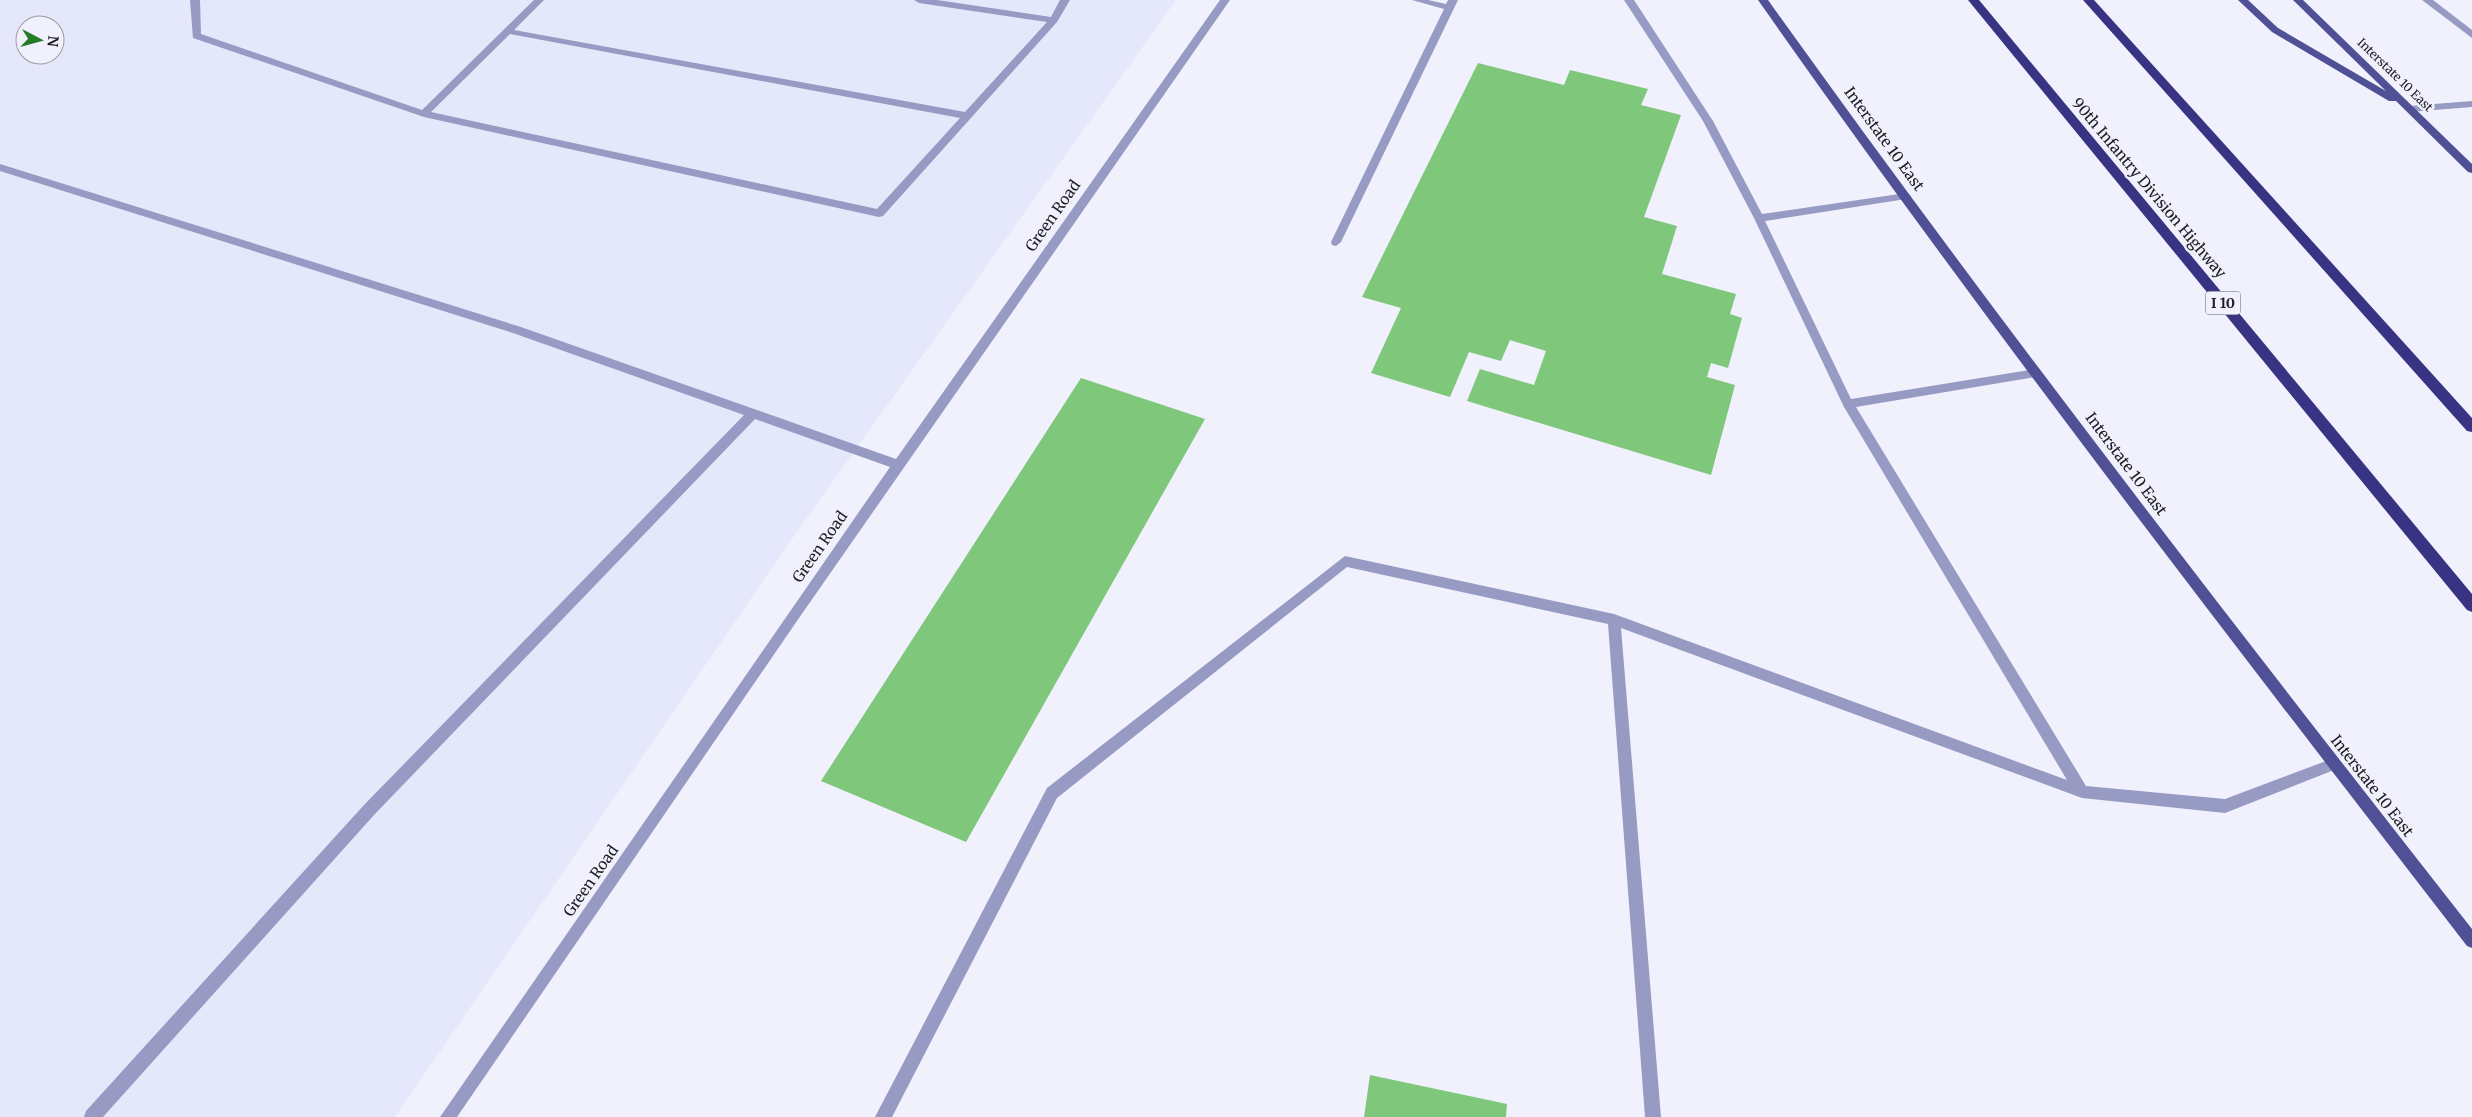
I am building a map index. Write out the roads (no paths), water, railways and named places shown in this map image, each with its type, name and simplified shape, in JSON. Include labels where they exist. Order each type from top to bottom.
[{"type":"highway","name":"90th Infantry Division Highway","points":[[1973,0],[2472,605]]},
{"type":"highway","points":[[2088,0],[2472,427]]},
{"type":"main road","name":"Interstate 10 East","points":[[1763,0],[2036,373],[2334,764],[2472,941]]},
{"type":"main road","points":[[2243,0],[2275,30],[2410,108]]},
{"type":"main road","name":"Interstate 10 East","points":[[2298,0],[2472,170]]},
{"type":"street","points":[[195,0],[196,36],[424,114],[879,213],[1054,20],[1065,0]]},
{"type":"street","points":[[424,114],[539,0]]},
{"type":"street","points":[[919,0],[1054,20]]},
{"type":"street","name":"Green Road","points":[[448,1117],[898,465],[1225,0]]},
{"type":"street","points":[[1336,242],[1451,4],[1417,0]]},
{"type":"street","points":[[1627,0],[1708,121],[1759,218],[1848,404],[2082,792]]},
{"type":"street","points":[[2427,0],[2472,35]]},
{"type":"street","points":[[507,31],[967,116]]},
{"type":"street","points":[[2410,108],[2472,104]]},
{"type":"street","points":[[0,167],[517,330],[898,465]]},
{"type":"street","points":[[1759,218],[1906,196]]},
{"type":"street","points":[[1848,404],[2036,373]]},
{"type":"street","points":[[92,1117],[368,810],[752,414]]},
{"type":"street","points":[[883,1117],[1052,793],[1345,561],[1614,620],[2082,792],[2225,806],[2334,764]]},
{"type":"street","points":[[1614,620],[1654,1117]]}]
